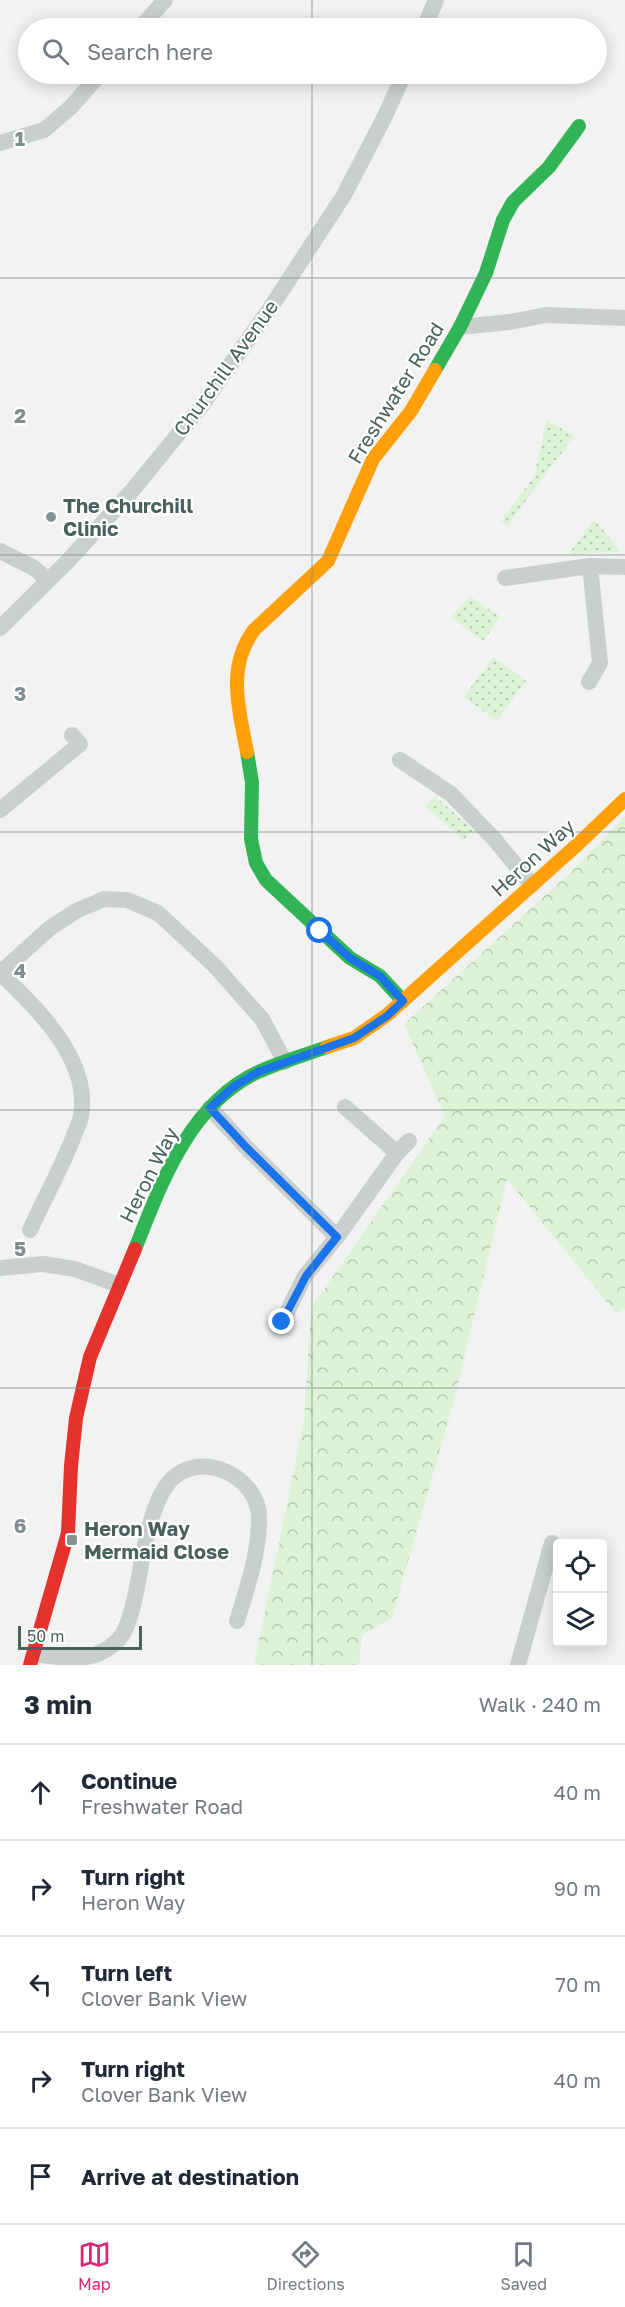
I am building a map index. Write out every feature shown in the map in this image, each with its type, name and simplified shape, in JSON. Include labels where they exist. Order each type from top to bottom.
[{"type":"street","points":[[149,18],[165,0]]},
{"type":"street","points":[[428,18],[436,0]]},
{"type":"street","points":[[0,143],[44,130],[71,107],[91,84]]},
{"type":"street","name":"Churchill Avenue","points":[[0,628],[68,561],[131,492],[202,405],[262,320],[344,195],[399,84]]},
{"type":"street","name":"Freshwater Road","points":[[403,1001],[380,976],[356,962],[335,944],[272,885],[259,869],[252,848],[252,782],[236,692],[239,656],[254,630],[328,561],[373,459],[411,411],[460,327],[486,273],[503,220],[513,202],[549,167],[579,126]]},
{"type":"street","points":[[460,327],[510,322],[546,315],[625,318]]},
{"type":"street","points":[[0,551],[34,568],[48,580]]},
{"type":"street","points":[[589,682],[600,663],[590,566]]},
{"type":"street","points":[[506,578],[590,566],[625,567]]},
{"type":"street","points":[[0,810],[80,744],[72,735]]},
{"type":"street","points":[[400,760],[451,794],[495,840],[532,885]]},
{"type":"street","name":"Heron Way","points":[[32,1660],[68,1533],[76,1418],[90,1357],[159,1190],[184,1142],[210,1108],[233,1087],[258,1072],[354,1038],[387,1016],[625,799]]},
{"type":"street","points":[[30,1230],[69,1148],[81,1116],[80,1085],[63,1042],[28,999],[0,973],[50,928],[76,910],[104,899],[127,900],[158,913],[215,966],[262,1019],[285,1062]]},
{"type":"street","points":[[345,1107],[397,1154]]},
{"type":"street","points":[[210,1108],[337,1237]]},
{"type":"street","points":[[282,1322],[306,1276],[409,1141]]},
{"type":"street","points":[[0,1268],[43,1264],[75,1269],[119,1285]]},
{"type":"street","points":[[32,1660],[76,1659],[103,1653],[120,1638],[131,1614],[158,1496],[172,1479],[190,1469],[212,1467],[230,1472],[244,1482],[256,1499],[260,1516],[258,1542],[237,1621]]},
{"type":"street","points":[[518,1665],[552,1543]]},
{"type":"green space","points":[[547,420],[574,436],[507,526],[501,521],[534,477]]},
{"type":"green space","points":[[593,521],[597,522],[620,552],[571,554]]},
{"type":"green space","points":[[470,596],[500,617],[483,641],[451,617]]},
{"type":"green space","points":[[493,657],[526,681],[497,721],[464,697]]},
{"type":"green space","points":[[435,796],[473,830],[463,840],[426,807]]},
{"type":"green space","points":[[625,816],[625,1309],[616,1313],[507,1179],[453,1404],[392,1618],[362,1635],[359,1665],[254,1665],[304,1421],[311,1308],[445,1116],[404,1024],[572,871]]},
{"type":"traffic: fast","points":[[435,370],[460,327],[486,273],[503,220],[513,202],[549,167],[579,126]]},
{"type":"traffic: fast","points":[[247,752],[252,782],[251,839],[256,863],[266,880],[350,958],[380,976],[403,1001]]},
{"type":"traffic: fast","points":[[135,1249],[155,1198],[180,1148],[213,1104],[234,1086],[258,1072],[327,1047]]},
{"type":"traffic: slow","points":[[247,752],[237,689],[237,674],[245,644],[254,630],[328,561],[373,459],[411,411],[435,370]]},
{"type":"traffic: slow","points":[[327,1047],[354,1038],[387,1015],[625,799]]},
{"type":"traffic: jam","points":[[30,1665],[68,1533],[76,1418],[90,1357],[135,1249]]},
{"type":"place","name":"The Churchill Clinic","points":[[51,517]]},
{"type":"place","name":"Heron Way Mermaid Close","points":[[72,1540]]},
{"type":"route","points":[[282,1322],[306,1276],[337,1237],[210,1108],[233,1087],[258,1072],[354,1038],[387,1016],[403,1001],[380,976],[350,958],[320,931]]}]
